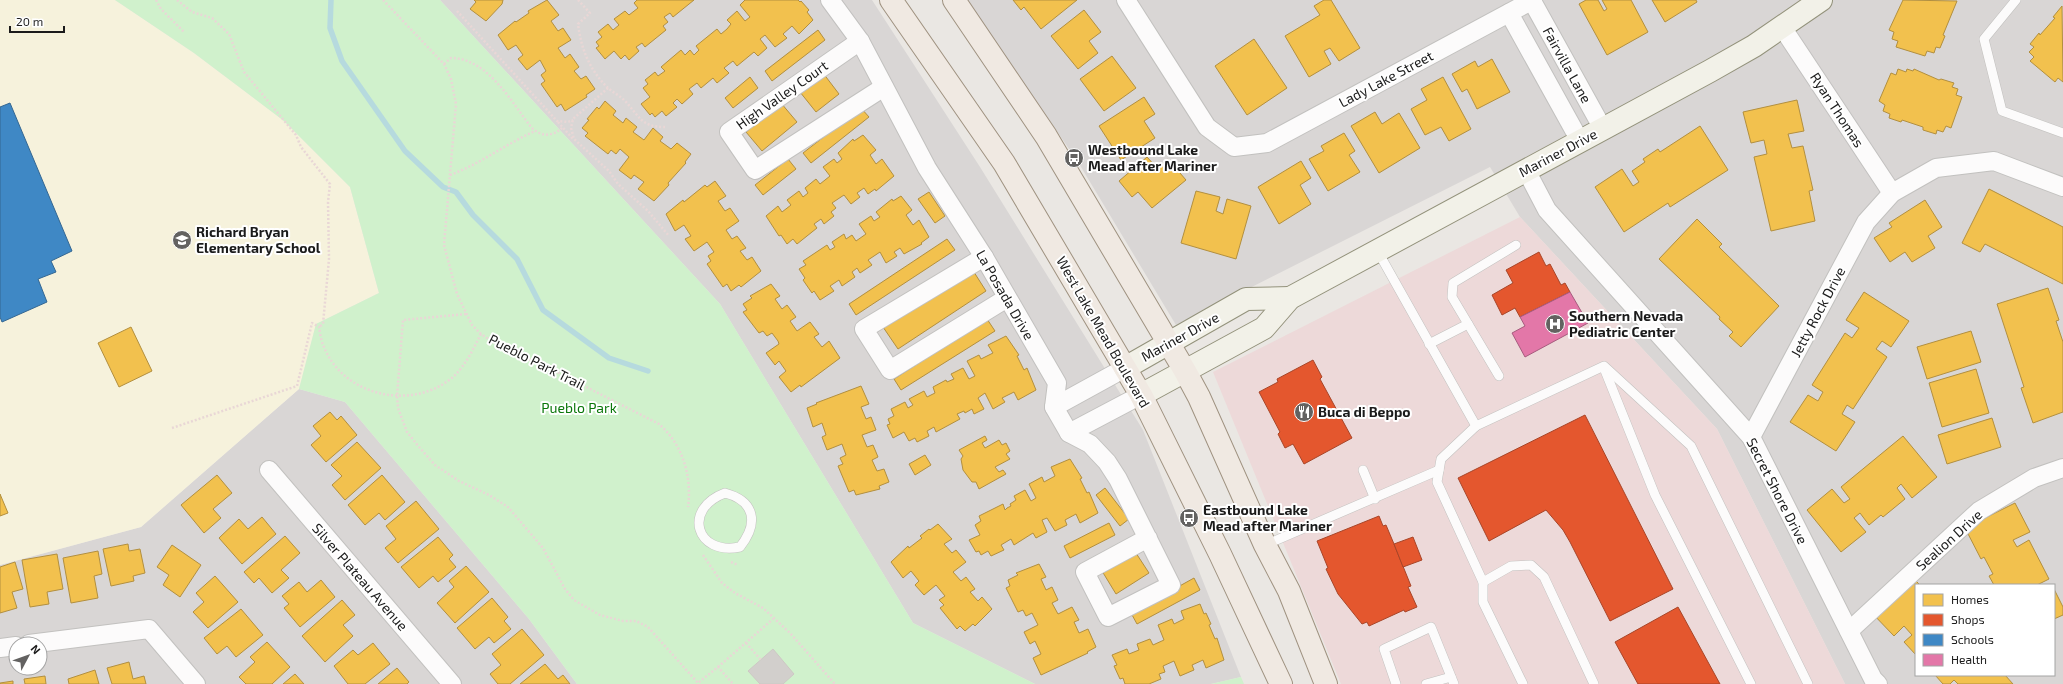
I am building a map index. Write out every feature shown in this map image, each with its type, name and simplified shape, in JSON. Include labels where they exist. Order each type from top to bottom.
[{"type":"main road","name":"West Lake Mead Boulevard","points":[[891,0],[1004,163],[1141,395],[1220,554],[1281,684]]},
{"type":"main road","points":[[954,0],[1046,136],[1185,371],[1202,404],[1265,545],[1289,591],[1326,684]]},
{"type":"street","name":"La Posada Drive","points":[[830,0],[860,40],[927,168],[984,257],[1057,382],[1054,408]]},
{"type":"street","name":"Lady Lake Street","points":[[1126,0],[1207,127],[1234,147],[1267,143],[1533,0]]},
{"type":"street","name":"Fairvilla Lane","points":[[1533,0],[1602,129]]},
{"type":"street","name":"Mariner Drive","points":[[1069,433],[1264,328],[1290,298],[1716,67],[1782,27],[1821,0]]},
{"type":"street","name":"Fairvilla Lane","points":[[1509,13],[1580,141]]},
{"type":"street","name":"Ryan Thomas","points":[[1782,27],[1892,194]]},
{"type":"street","name":"High Valley Court","points":[[860,40],[729,132],[755,170],[884,87]]},
{"type":"street","name":"Jetty Rock Drive","points":[[1751,437],[1866,222],[1892,194],[1936,168],[1994,161],[2063,187]]},
{"type":"street","name":"Secret Shore Drive","points":[[1526,170],[1547,210],[1751,437],[1873,679],[1878,684]]},
{"type":"street","points":[[984,257],[864,330],[890,370],[1007,298]]},
{"type":"street","name":"Mariner Drive","points":[[1054,408],[1246,299],[1290,298]]},
{"type":"street","points":[[1054,408],[1069,433],[1090,444],[1107,462],[1118,480],[1148,538],[1171,585],[1108,617],[1085,572],[1148,538]]},
{"type":"street","name":"Sealion Drive","points":[[1849,631],[1979,511],[2034,478],[2063,468]]},
{"type":"street","name":"Silver Plateau Avenue","points":[[269,470],[452,684]]},
{"type":"street","points":[[48,642],[149,628],[196,684]]},
{"type":"lane","points":[[2016,0],[1984,38],[2002,111],[2063,133]]},
{"type":"lane","points":[[1499,376],[1452,297],[1453,283],[1516,245]]},
{"type":"lane","points":[[1377,250],[1476,426]]},
{"type":"lane","points":[[1429,344],[1468,324]]},
{"type":"lane","points":[[1523,684],[1483,602],[1483,582],[1437,482],[1441,459],[1476,426],[1604,366]]},
{"type":"lane","points":[[1604,366],[1655,495],[1751,684]]},
{"type":"lane","points":[[1604,366],[1691,446],[1808,684]]},
{"type":"lane","points":[[1363,470],[1375,499]]},
{"type":"lane","points":[[1265,545],[1375,499],[1439,470]]},
{"type":"lane","points":[[725,493],[738,497],[749,509],[753,524],[748,537],[740,547],[728,549],[715,547],[703,536],[698,522],[702,508],[711,498],[725,493]]},
{"type":"lane","points":[[1483,582],[1511,566],[1531,565],[1544,577],[1594,684]]},
{"type":"lane","points":[[1396,684],[1384,649],[1431,626],[1453,681],[1426,684]]},
{"type":"path","points":[[156,0],[161,9],[184,32]]},
{"type":"path","points":[[177,0],[192,12],[212,18],[229,34],[244,72],[296,134],[301,147],[330,184],[328,202],[329,259],[323,324],[319,327]]},
{"type":"path","points":[[383,0],[444,64],[450,58],[460,58],[483,70],[535,131],[547,135],[561,129]]},
{"type":"path","points":[[578,0],[590,14],[578,24],[582,51],[591,68],[608,88],[623,99],[642,122],[652,127],[665,127]]},
{"type":"path","points":[[457,10],[557,121],[561,129],[574,139],[608,171],[618,184],[648,212],[669,236]]},
{"type":"path","name":"Pueblo Park Trail","points":[[444,64],[451,79],[456,104],[449,197],[444,230],[444,246],[457,294],[472,325],[481,334],[502,348],[547,367],[662,427],[676,443],[686,468],[689,483],[688,510]]},
{"type":"path","points":[[557,121],[568,122],[573,119],[608,88]]},
{"type":"path","points":[[573,119],[571,128],[574,139]]},
{"type":"path","points":[[450,176],[473,166],[513,141],[535,131]]},
{"type":"path","points":[[466,314],[404,320],[397,396],[398,408],[408,432],[418,448],[435,465],[459,481],[489,495],[508,507],[543,548],[565,589],[574,600],[600,615],[623,621],[636,621],[648,627],[697,683],[718,667],[773,619]]},
{"type":"path","points":[[172,428],[296,386],[312,323],[319,327],[324,348],[337,368],[356,383],[377,394],[397,396],[426,392],[439,387],[452,377],[470,356],[481,334]]},
{"type":"path","points":[[700,552],[722,583],[735,593],[764,608],[773,619],[790,633],[836,684]]},
{"type":"path","points":[[746,643],[760,660]]},
{"type":"path","points":[[718,667],[733,684]]},
{"type":"shaded area","name":"Richard Bryan Elementary School","points":[[0,0],[115,0],[194,53],[284,121],[350,187],[379,293],[316,324],[299,389],[141,527],[0,565]]},
{"type":"shaded area","points":[[440,0],[872,0],[980,167],[1143,430],[1241,677],[1211,684],[1035,684],[913,623],[720,304]]},
{"type":"shaded area","points":[[967,0],[2063,0],[2063,684],[1845,684],[1717,429],[1520,217],[1490,167],[1176,325],[1078,162]]},
{"type":"shaded area","points":[[1520,217],[1717,429],[1845,684],[1341,684],[1213,372]]},
{"type":"shaded area","points":[[299,389],[345,402],[529,619],[577,684],[0,684],[0,565],[141,527]]},
{"type":"green space","name":"Pueblo Park","points":[[115,0],[440,0],[720,304],[913,623],[1035,684],[577,684],[529,619],[345,402],[299,389],[316,324],[379,293],[350,187],[284,121],[194,53]]},
{"type":"green space","points":[[1241,677],[1244,684],[1211,684]]},
{"type":"building: Homes","points":[[474,0],[503,0],[502,4],[486,21],[470,9],[476,2]]},
{"type":"building: Homes","points":[[547,0],[559,15],[551,21],[558,31],[563,28],[571,40],[558,48],[565,58],[570,54],[579,67],[574,71],[581,79],[586,76],[595,89],[586,95],[587,97],[565,111],[561,104],[557,107],[541,84],[545,81],[541,75],[546,71],[540,60],[527,70],[518,59],[523,55],[516,45],[508,50],[498,35],[515,21],[516,22],[529,13],[528,11]]},
{"type":"building: Homes","points":[[637,0],[694,0],[673,17],[670,13],[664,17],[668,22],[663,26],[666,30],[645,47],[642,43],[636,47],[639,51],[629,60],[625,55],[621,59],[614,51],[605,59],[596,48],[599,46],[596,42],[602,37],[598,32],[608,24],[613,30],[619,25],[614,19],[625,11],[629,15],[638,8],[634,3]]},
{"type":"building: Homes","points":[[745,0],[798,0],[800,2],[801,1],[809,10],[807,12],[813,20],[799,34],[792,26],[783,34],[787,38],[775,47],[765,35],[760,39],[767,48],[758,56],[754,52],[737,66],[733,61],[724,68],[729,73],[717,83],[713,78],[701,88],[697,83],[689,89],[693,94],[682,104],[677,99],[673,103],[677,107],[666,116],[662,111],[655,117],[652,113],[650,115],[641,104],[650,97],[643,88],[648,84],[645,80],[655,72],[658,76],[665,71],[661,67],[681,50],[685,55],[690,50],[694,55],[699,50],[696,46],[717,29],[721,34],[727,29],[731,24],[727,20],[737,11],[745,21],[750,17],[740,5]]},
{"type":"building: Homes","points":[[1013,0],[1077,0],[1041,29],[1024,7],[1021,10]]},
{"type":"building: Homes","points":[[1324,0],[1331,0],[1360,48],[1339,61],[1330,48],[1324,51],[1331,64],[1309,77],[1285,36],[1320,15],[1314,6]]},
{"type":"building: Homes","points":[[1586,0],[1598,0],[1604,11],[1607,9],[1602,0],[1631,0],[1648,32],[1607,55],[1579,4]]},
{"type":"building: Homes","points":[[1652,0],[1696,0],[1697,2],[1665,22]]},
{"type":"building: Homes","points":[[1903,0],[1957,1],[1943,35],[1945,36],[1940,48],[1936,47],[1934,53],[1927,51],[1925,56],[1896,47],[1898,41],[1892,39],[1894,32],[1889,30]]},
{"type":"building: Homes","points":[[2062,6],[2063,82],[2058,78],[2055,82],[2030,61],[2034,57],[2029,52],[2034,47],[2030,44],[2055,18],[2053,17]]},
{"type":"building: Homes","points":[[1084,10],[1101,32],[1089,41],[1098,53],[1078,69],[1051,36]]},
{"type":"building: Homes","points":[[818,30],[825,40],[772,81],[765,71]]},
{"type":"building: Homes","points":[[1254,39],[1287,88],[1247,115],[1215,66]]},
{"type":"building: Homes","points":[[1112,56],[1136,88],[1104,111],[1080,79]]},
{"type":"building: Homes","points":[[1492,59],[1510,92],[1477,109],[1467,89],[1462,92],[1452,74],[1475,61],[1478,67]]},
{"type":"building: Homes","points":[[1898,69],[1906,72],[1907,69],[1913,71],[1914,69],[1939,80],[1941,79],[1954,83],[1952,87],[1958,89],[1956,95],[1962,97],[1951,128],[1946,126],[1943,132],[1937,130],[1936,134],[1923,130],[1923,127],[1902,120],[1901,122],[1889,118],[1890,114],[1883,111],[1885,105],[1879,101],[1891,73],[1896,75]]},
{"type":"building: Homes","points":[[823,73],[839,94],[816,112],[800,92]]},
{"type":"building: Homes","points":[[750,77],[758,88],[733,108],[725,98]]},
{"type":"building: Homes","points":[[1443,77],[1471,129],[1449,141],[1441,127],[1425,135],[1411,109],[1427,100],[1421,89]]},
{"type":"building: Homes","points":[[1144,97],[1155,114],[1144,121],[1155,138],[1121,160],[1099,126]]},
{"type":"building: Homes","points":[[1797,100],[1804,131],[1788,134],[1792,148],[1803,146],[1813,190],[1809,191],[1815,221],[1771,231],[1754,157],[1767,154],[1764,140],[1751,143],[1743,112]]},
{"type":"building: Homes","points":[[605,101],[616,111],[613,115],[623,123],[626,118],[637,127],[633,132],[644,140],[653,128],[663,137],[660,141],[671,149],[677,143],[691,154],[685,162],[686,163],[668,183],[669,185],[654,201],[638,189],[644,182],[634,175],[631,179],[619,170],[629,157],[620,149],[616,154],[611,150],[608,154],[585,136],[588,133],[582,128],[589,120],[587,119],[597,107],[599,109]]},
{"type":"building: Homes","points":[[781,103],[797,122],[762,151],[746,132]]},
{"type":"building: Homes","points":[[861,108],[869,117],[811,163],[803,153]]},
{"type":"building: Homes","points":[[1375,112],[1382,124],[1399,113],[1420,148],[1379,173],[1351,126]]},
{"type":"building: Homes","points":[[1700,126],[1728,170],[1670,207],[1668,203],[1624,232],[1595,187],[1622,169],[1633,186],[1639,182],[1632,171],[1645,162],[1643,159],[1658,149],[1660,152]]},
{"type":"building: Homes","points":[[1344,133],[1355,151],[1349,155],[1360,172],[1328,191],[1309,159],[1324,151],[1321,146]]},
{"type":"building: Homes","points":[[863,135],[876,150],[870,155],[876,164],[882,159],[894,176],[876,191],[875,189],[868,194],[864,188],[857,193],[860,197],[851,204],[844,195],[832,203],[836,208],[831,212],[834,216],[824,224],[821,219],[814,224],[817,228],[797,244],[793,239],[787,244],[781,235],[779,236],[766,216],[778,206],[782,212],[791,205],[787,200],[799,191],[803,197],[808,193],[805,188],[816,179],[820,184],[830,176],[823,167],[834,159],[837,163],[842,159],[838,153],[853,139],[854,141]]},
{"type":"building: Homes","points":[[1147,157],[1157,168],[1168,159],[1186,180],[1152,208],[1138,192],[1132,197],[1119,181]]},
{"type":"building: Homes","points":[[788,159],[796,169],[763,195],[755,185]]},
{"type":"building: Homes","points":[[1301,161],[1311,178],[1300,185],[1311,204],[1279,224],[1258,187]]},
{"type":"building: Homes","points":[[715,181],[726,196],[718,201],[725,211],[730,208],[739,221],[726,230],[732,239],[737,236],[746,248],[740,251],[747,260],[752,257],[761,271],[741,287],[739,285],[731,291],[727,284],[723,287],[707,264],[711,261],[708,256],[714,252],[707,242],[694,251],[685,239],[691,236],[684,225],[675,231],[666,214],[705,185],[707,187]]},
{"type":"building: Homes","points":[[1989,189],[2063,227],[2063,284],[1985,244],[1980,252],[1962,243]]},
{"type":"building: Homes","points":[[1196,191],[1220,197],[1216,211],[1223,214],[1227,199],[1251,206],[1236,259],[1181,243]]},
{"type":"building: Homes","points":[[929,192],[945,216],[935,223],[918,199]]},
{"type":"building: Homes","points":[[901,196],[912,210],[906,215],[913,225],[919,220],[929,237],[921,243],[922,244],[904,254],[900,248],[894,252],[897,256],[886,263],[880,252],[868,260],[872,265],[860,273],[857,268],[852,272],[855,277],[842,286],[839,280],[830,286],[834,291],[820,300],[814,291],[812,293],[803,280],[805,278],[799,269],[806,265],[803,261],[827,245],[830,250],[835,247],[832,242],[844,234],[846,239],[852,235],[856,241],[866,234],[859,224],[871,216],[874,221],[880,217],[876,212],[892,199],[893,201]]},
{"type":"building: Homes","points":[[1925,200],[1942,227],[1928,236],[1935,248],[1912,262],[1905,252],[1890,262],[1874,238],[1892,227],[1889,223]]},
{"type":"building: Homes","points":[[1697,219],[1722,244],[1719,247],[1779,306],[1741,347],[1729,336],[1733,332],[1719,319],[1720,317],[1659,259]]},
{"type":"building: Homes","points":[[947,239],[955,250],[856,315],[849,304]]},
{"type":"building: Homes","points":[[972,269],[986,291],[898,349],[883,327]]},
{"type":"building: Homes","points":[[771,284],[780,296],[775,299],[782,309],[787,305],[796,317],[790,321],[797,331],[810,322],[819,334],[814,337],[822,347],[829,341],[840,358],[801,387],[800,385],[791,392],[779,377],[786,371],[779,361],[775,365],[766,353],[779,344],[778,341],[772,333],[767,336],[763,331],[759,333],[743,312],[747,310],[743,304],[752,298],[750,296]]},
{"type":"building: Homes","points":[[2048,288],[2059,320],[2056,321],[2063,342],[2063,412],[2033,423],[2021,388],[2024,387],[1997,304]]},
{"type":"building: Homes","points":[[1864,292],[1909,321],[1891,347],[1882,341],[1876,349],[1887,357],[1853,409],[1847,405],[1842,414],[1855,422],[1836,451],[1790,422],[1808,395],[1818,401],[1823,392],[1812,385],[1845,333],[1852,338],[1859,328],[1846,320]]},
{"type":"building: Homes","points":[[987,319],[995,331],[901,390],[894,379]]},
{"type":"building: Homes","points":[[131,327],[152,371],[119,387],[98,343]]},
{"type":"building: Homes","points":[[1971,331],[1981,362],[1927,379],[1917,347]]},
{"type":"building: Homes","points":[[1006,336],[1019,355],[1017,356],[1024,370],[1027,368],[1036,390],[1018,400],[1014,392],[1002,398],[1005,402],[993,409],[985,393],[978,398],[984,409],[974,414],[972,409],[965,413],[964,411],[957,414],[960,419],[936,432],[934,427],[927,431],[929,436],[917,442],[915,438],[909,441],[904,432],[893,438],[887,425],[890,424],[888,419],[894,416],[891,409],[905,402],[908,408],[913,405],[909,399],[924,391],[927,397],[935,393],[933,387],[946,380],[947,382],[954,379],[951,374],[963,368],[969,379],[975,376],[967,361],[979,355],[981,359],[993,353],[988,345]]},
{"type":"building: Homes","points":[[1976,369],[1989,413],[1942,427],[1929,383]]},
{"type":"building: Homes","points":[[861,386],[869,404],[861,407],[866,419],[871,417],[876,430],[862,435],[867,447],[873,445],[878,457],[872,460],[877,471],[884,469],[889,482],[879,486],[880,489],[856,495],[854,490],[849,492],[838,466],[843,464],[840,458],[846,455],[842,444],[827,450],[822,437],[826,435],[822,423],[813,427],[807,408],[817,404],[816,403]]},
{"type":"building: Homes","points":[[330,412],[337,420],[341,416],[357,435],[326,462],[311,445],[321,436],[313,426]]},
{"type":"building: Homes","points":[[1992,418],[2001,447],[1947,464],[1938,435]]},
{"type":"building: Homes","points":[[985,436],[987,440],[982,443],[985,448],[999,440],[1002,445],[1006,443],[1010,451],[1006,454],[1010,459],[995,467],[999,472],[1003,470],[1006,474],[979,489],[976,482],[972,482],[963,470],[961,459],[963,456],[959,450]]},
{"type":"building: Homes","points":[[1903,436],[1937,477],[1912,498],[1901,484],[1897,488],[1905,499],[1883,517],[1881,515],[1869,525],[1860,513],[1854,518],[1866,532],[1841,552],[1807,510],[1832,489],[1844,503],[1850,499],[1841,487]]},
{"type":"building: Homes","points":[[357,442],[381,468],[345,500],[332,485],[342,476],[331,465]]},
{"type":"building: Homes","points":[[925,455],[931,465],[915,475],[909,464]]},
{"type":"building: Homes","points":[[1070,459],[1082,478],[1080,479],[1087,493],[1089,492],[1098,513],[1080,523],[1076,514],[1065,520],[1067,525],[1055,531],[1047,518],[1042,520],[1047,532],[1036,538],[1033,533],[1014,545],[1011,539],[1001,545],[1004,550],[991,556],[988,551],[981,555],[979,551],[976,552],[969,540],[980,535],[975,525],[981,521],[979,516],[1003,504],[1005,510],[1016,500],[1014,496],[1025,490],[1031,501],[1036,498],[1029,484],[1042,477],[1044,482],[1055,476],[1051,467]]},
{"type":"building: Homes","points":[[217,475],[232,493],[213,509],[221,518],[204,533],[181,505]]},
{"type":"building: Homes","points":[[382,475],[405,502],[385,520],[379,513],[365,525],[348,505]]},
{"type":"building: Homes","points":[[1105,488],[1129,519],[1120,526],[1096,495]]},
{"type":"building: Homes","points":[[0,494],[8,513],[0,516]]},
{"type":"building: Homes","points":[[416,501],[439,529],[398,563],[385,548],[396,539],[386,526]]},
{"type":"building: Homes","points":[[2015,503],[2030,532],[2013,540],[2017,547],[2029,540],[2049,579],[2039,584],[1993,584],[1989,576],[1993,574],[1984,557],[1981,559],[1965,528]]},
{"type":"building: Homes","points":[[262,517],[276,534],[242,564],[219,538],[239,519],[248,529]]},
{"type":"building: Homes","points":[[1109,523],[1115,535],[1070,558],[1064,546]]},
{"type":"building: Homes","points":[[938,524],[952,539],[944,544],[952,553],[956,550],[966,562],[953,572],[961,581],[966,577],[975,589],[970,592],[978,601],[982,597],[992,609],[975,626],[973,624],[965,631],[960,626],[957,629],[940,608],[944,605],[939,600],[945,596],[936,585],[924,595],[915,585],[919,581],[911,571],[903,578],[891,562],[908,546],[909,548],[922,538],[920,536]]},
{"type":"building: Homes","points":[[285,536],[300,553],[281,570],[289,578],[272,593],[259,578],[254,583],[244,572]]},
{"type":"building: Homes","points":[[438,537],[453,555],[449,559],[456,567],[438,582],[433,576],[419,588],[401,567]]},
{"type":"building: Homes","points":[[128,544],[129,551],[140,549],[145,573],[133,576],[134,581],[111,586],[103,549]]},
{"type":"building: Homes","points":[[172,545],[201,565],[180,597],[163,585],[169,575],[157,567]]},
{"type":"building: Homes","points":[[1134,550],[1149,573],[1116,594],[1102,571]]},
{"type":"building: Homes","points":[[98,551],[102,574],[94,576],[98,598],[71,603],[63,558]]},
{"type":"building: Homes","points":[[57,554],[63,589],[47,592],[49,604],[30,607],[22,560]]},
{"type":"building: Homes","points":[[15,562],[23,589],[12,592],[17,608],[0,613],[0,567]]},
{"type":"building: Homes","points":[[1039,564],[1046,577],[1041,579],[1046,590],[1052,587],[1058,600],[1052,603],[1058,614],[1072,607],[1079,620],[1074,622],[1079,633],[1088,629],[1096,647],[1087,652],[1088,653],[1041,675],[1033,658],[1041,654],[1035,641],[1030,644],[1024,632],[1038,625],[1032,613],[1026,616],[1023,610],[1018,612],[1006,588],[1010,586],[1008,580],[1018,575],[1016,573]]},
{"type":"building: Homes","points":[[466,566],[489,592],[455,623],[437,603],[454,587],[449,581]]},
{"type":"building: Homes","points":[[215,576],[238,602],[208,628],[193,612],[204,602],[196,593]]},
{"type":"building: Homes","points":[[1911,576],[1919,584],[1915,584],[1915,654],[1904,642],[1912,635],[1904,626],[1894,636],[1871,612]]},
{"type":"building: Homes","points":[[1194,578],[1200,590],[1137,624],[1131,613]]},
{"type":"building: Homes","points":[[321,580],[335,597],[300,627],[284,608],[289,604],[282,596],[299,582],[307,592]]},
{"type":"building: Homes","points":[[2055,591],[2063,607],[2063,615],[2055,619]]},
{"type":"building: Homes","points":[[492,598],[508,617],[504,621],[511,629],[494,643],[489,637],[475,649],[457,628]]},
{"type":"building: Homes","points":[[342,600],[355,615],[343,625],[353,636],[325,662],[302,636]]},
{"type":"building: Homes","points":[[1200,604],[1204,614],[1206,613],[1211,624],[1209,625],[1215,639],[1217,638],[1224,660],[1206,668],[1203,660],[1192,665],[1194,670],[1180,676],[1174,661],[1163,666],[1165,672],[1159,674],[1161,679],[1149,684],[1125,684],[1123,678],[1120,679],[1114,666],[1117,665],[1112,655],[1127,649],[1129,654],[1139,650],[1137,644],[1150,639],[1153,645],[1164,640],[1158,625],[1172,619],[1174,624],[1184,619],[1181,611]]},
{"type":"building: Homes","points":[[241,609],[263,635],[236,657],[227,646],[217,654],[204,638]]},
{"type":"building: Homes","points":[[522,629],[544,655],[510,684],[498,684],[490,674],[501,665],[492,654]]},
{"type":"building: Homes","points":[[267,642],[290,667],[272,684],[246,684],[239,677],[255,662],[250,657]]},
{"type":"building: Homes","points":[[373,643],[390,664],[365,684],[348,684],[334,666],[353,650],[358,655]]},
{"type":"building: Homes","points":[[129,662],[133,679],[144,676],[146,684],[112,684],[107,668]]},
{"type":"building: Homes","points":[[545,664],[558,679],[563,675],[570,684],[520,684]]},
{"type":"building: Homes","points":[[397,668],[409,682],[407,684],[378,684]]},
{"type":"building: Homes","points":[[95,670],[99,684],[69,684],[68,679]]},
{"type":"building: Homes","points":[[295,674],[304,684],[283,684]]},
{"type":"building: Homes","points":[[45,676],[46,684],[25,684],[24,679]]},
{"type":"building: Homes","points":[[1936,676],[2006,676],[2013,684],[1958,684],[1954,680],[1950,684],[1943,684]]},
{"type":"building: Homes","points":[[13,681],[13,684],[0,684],[0,683]]},
{"type":"building: Shops","points":[[1539,252],[1546,266],[1550,264],[1561,285],[1565,283],[1570,292],[1520,317],[1515,308],[1502,315],[1492,295],[1513,283],[1506,270]]},
{"type":"building: Shops","name":"Buca di Beppo","points":[[1313,360],[1322,377],[1320,379],[1352,438],[1304,464],[1293,444],[1285,448],[1278,434],[1280,432],[1259,392],[1278,382],[1277,379]]},
{"type":"building: Shops","points":[[1585,415],[1673,589],[1610,621],[1570,542],[1563,530],[1546,510],[1489,541],[1458,478]]},
{"type":"building: Shops","points":[[1379,516],[1383,526],[1386,525],[1394,544],[1411,586],[1408,587],[1417,607],[1405,612],[1404,610],[1369,626],[1367,622],[1362,624],[1338,594],[1326,569],[1328,568],[1317,541]]},
{"type":"building: Shops","points":[[1413,537],[1422,560],[1403,567],[1394,544]]},
{"type":"building: Shops","points":[[1678,607],[1720,684],[1638,684],[1615,642]]},
{"type":"building: Schools","points":[[10,103],[72,251],[51,261],[56,272],[38,279],[47,302],[2,322],[0,317],[0,107]]},
{"type":"building: Health","name":"Southern Nevada Pediatric Center","points":[[1570,292],[1588,323],[1525,357],[1512,333],[1525,326],[1520,317]]},
{"type":"building: Other","points":[[773,649],[794,674],[783,684],[760,684],[748,671]]},
{"type":"waterway","points":[[331,0],[330,28],[342,61],[405,151],[443,187],[456,192],[473,215],[517,259],[543,310],[609,358],[648,371]]},
{"type":"place","name":"Westbound Lake Mead after Mariner","points":[[1074,158]]},
{"type":"place","name":"Richard Bryan Elementary School","points":[[182,240]]},
{"type":"place","name":"Southern Nevada Pediatric Center","points":[[1555,324]]},
{"type":"place","name":"Buca di Beppo","points":[[1304,412]]},
{"type":"place","name":"Eastbound Lake Mead after Mariner","points":[[1189,518]]}]
